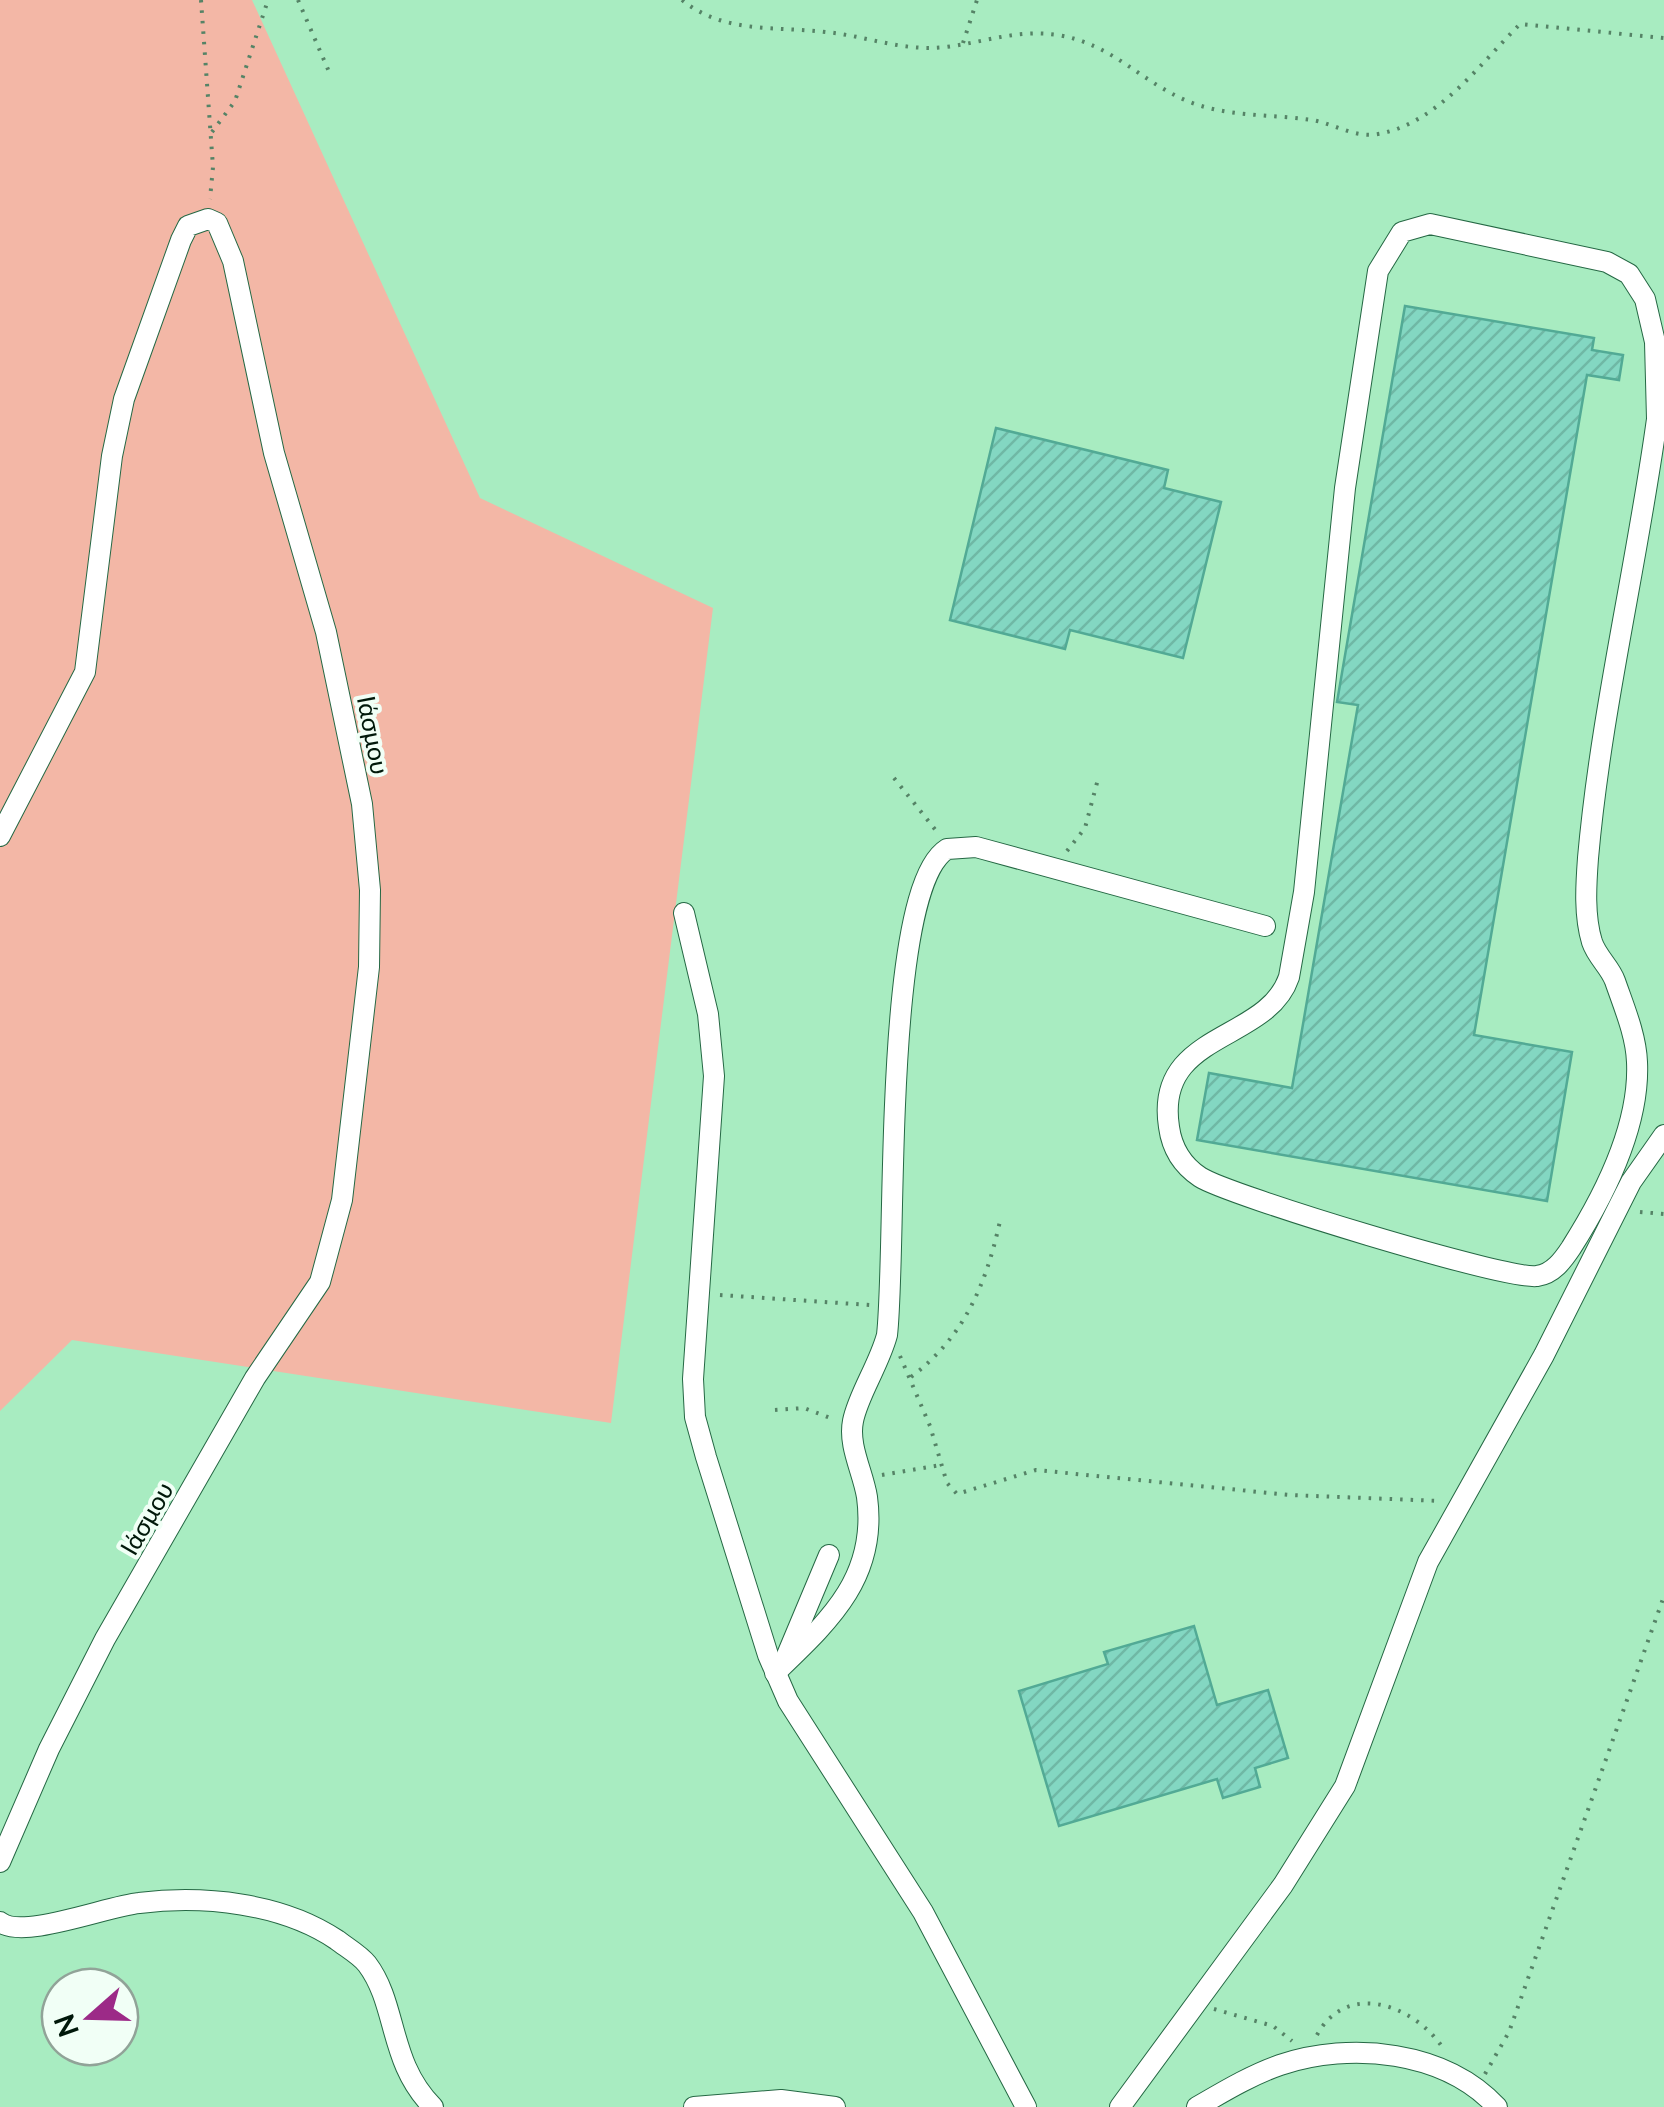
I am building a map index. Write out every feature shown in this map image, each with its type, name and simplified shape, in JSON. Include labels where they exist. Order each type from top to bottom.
[{"type":"street","points":[[0,836],[85,672],[112,456],[124,398],[181,240],[188,226],[208,219]]},
{"type":"street","name":"Ιάσμου","points":[[0,1862],[50,1748],[105,1639],[255,1378],[320,1282],[333,1245],[347,1166],[369,967],[370,890],[362,804],[326,632],[274,453],[233,261],[217,222],[208,219]]},
{"type":"street","points":[[1416,226],[1447,226],[1619,267],[1639,285],[1657,314],[1658,420],[1588,874],[1592,941],[1613,975],[1638,1063],[1625,1131],[1608,1178],[1572,1247],[1561,1262],[1538,1276],[1508,1274],[1406,1245],[1208,1182],[1186,1166],[1171,1139],[1168,1105],[1179,1072],[1202,1048],[1278,998],[1290,977],[1304,892],[1344,488],[1383,257],[1402,232],[1416,226]]},
{"type":"street","points":[[779,1669],[850,1594],[867,1535],[863,1480],[852,1431],[858,1405],[880,1363],[887,1335],[892,1138],[903,982],[929,867],[946,849],[976,847],[1265,926]]},
{"type":"street","points":[[684,912],[708,1014],[714,1076],[698,1304],[695,1417],[779,1669],[809,1737],[932,1927],[1026,2107]]},
{"type":"street","points":[[1120,2107],[1283,1884],[1345,1786],[1428,1562],[1568,1312],[1631,1182],[1664,1135]]},
{"type":"street","points":[[779,1669],[828,1555]]},
{"type":"street","points":[[0,1922],[23,1930],[143,1902],[229,1904],[302,1918],[367,1964],[403,2066],[417,2091],[433,2107]]},
{"type":"street","points":[[1197,2107],[1279,2065],[1346,2053],[1395,2057],[1443,2068],[1470,2083],[1497,2107]]},
{"type":"street","points":[[694,2107],[780,2100],[835,2107]]},
{"type":"path","points":[[201,0],[212,133],[208,219]]},
{"type":"path","points":[[212,133],[235,101],[268,0]]},
{"type":"path","points":[[298,0],[330,74]]},
{"type":"path","points":[[682,0],[707,18],[730,24],[830,32],[912,48],[963,44],[1020,32],[1059,35],[1122,58],[1198,104],[1376,134],[1422,116],[1452,93],[1520,24],[1664,38]]},
{"type":"path","points":[[963,44],[977,0]]},
{"type":"path","points":[[894,778],[922,809],[946,849]]},
{"type":"path","points":[[1048,867],[1085,828],[1098,779]]},
{"type":"path","points":[[909,1378],[946,1349],[964,1324],[989,1263],[1000,1221]]},
{"type":"path","points":[[698,1304],[712,1295],[736,1294],[890,1306]]},
{"type":"path","points":[[887,1335],[957,1494],[1036,1470],[1290,1495],[1465,1498]]},
{"type":"path","points":[[775,1410],[820,1411],[852,1431]]},
{"type":"path","points":[[863,1480],[941,1465]]},
{"type":"path","points":[[1195,2003],[1273,2026],[1304,2059],[1322,2026],[1342,2008],[1366,2000],[1389,2006],[1439,2042],[1470,2083],[1509,2032],[1664,1596]]},
{"type":"shaded area","points":[[0,0],[252,0],[480,498],[713,608],[611,1423],[72,1340],[0,1411]]},
{"type":"building","points":[[1405,306],[1594,338],[1592,350],[1623,355],[1619,380],[1587,375],[1474,1035],[1572,1052],[1547,1201],[1197,1140],[1209,1073],[1292,1088],[1358,705],[1337,702]]},
{"type":"building","points":[[996,428],[1168,470],[1164,488],[1221,502],[1183,658],[1070,630],[1065,649],[950,620]]},
{"type":"building","points":[[1194,1626],[1217,1705],[1268,1690],[1288,1758],[1255,1768],[1260,1787],[1223,1798],[1217,1779],[1059,1826],[1019,1691],[1108,1664],[1104,1652]]}]
